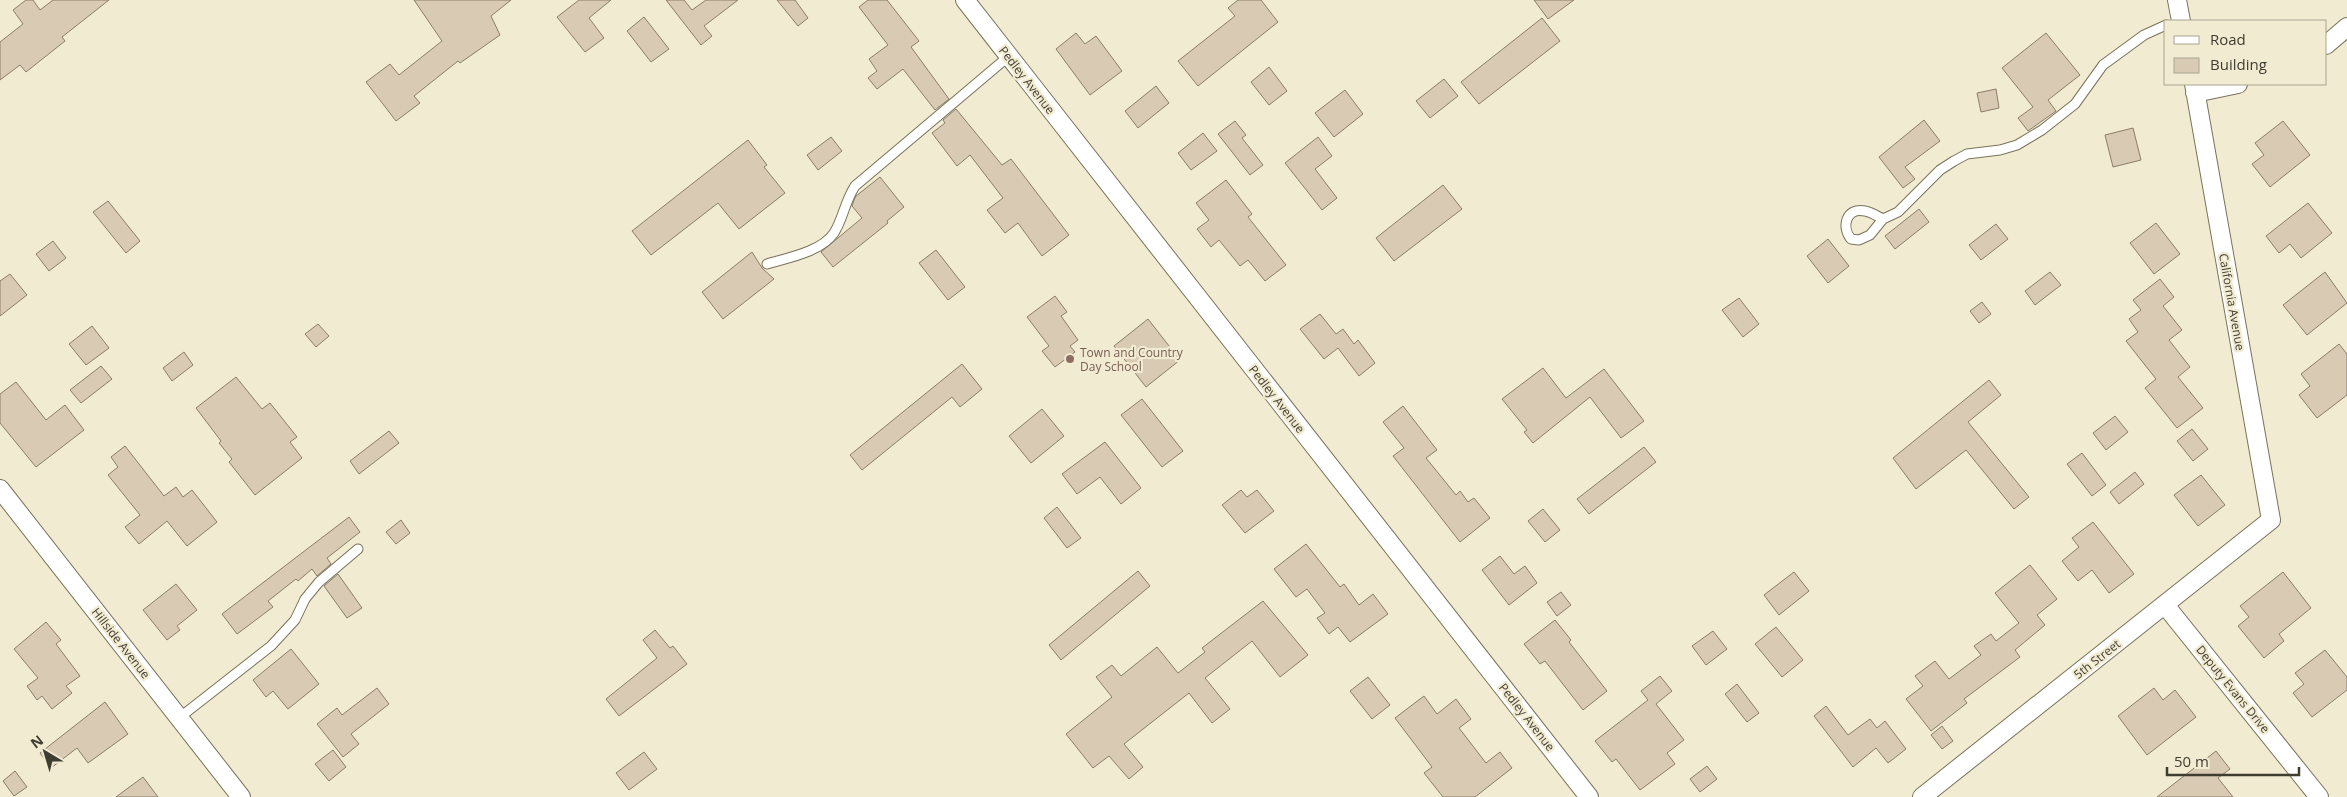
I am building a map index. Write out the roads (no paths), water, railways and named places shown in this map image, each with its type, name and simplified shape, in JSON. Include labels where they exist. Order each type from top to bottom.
[{"type":"street","name":"Pedley Avenue","points":[[965,0],[1589,797]]},
{"type":"street","points":[[2176,20],[2177,0]]},
{"type":"street","points":[[2327,44],[2347,28]]},
{"type":"street","points":[[2194,88],[2227,85]]},
{"type":"street","name":"California Avenue","points":[[2194,88],[2271,520]]},
{"type":"street","name":"Hillside Avenue","points":[[0,489],[241,797]]},
{"type":"street","name":"5th Street","points":[[1922,797],[2271,520]]},
{"type":"street","name":"Deputy Evans Drive","points":[[2165,605],[2319,797]]},
{"type":"lane","points":[[1883,219],[1898,212],[1940,170],[1954,161],[1967,154],[2000,150],[2017,145],[2042,130],[2075,104],[2103,65],[2144,35],[2164,27]]},
{"type":"lane","points":[[767,264],[805,252],[827,240],[834,233],[844,206],[855,186],[1009,56]]},
{"type":"lane","points":[[180,718],[271,646],[295,620],[305,599],[319,582],[358,549]]},
{"type":"place","name":"Town and Country Day School","points":[[1070,359]]}]
